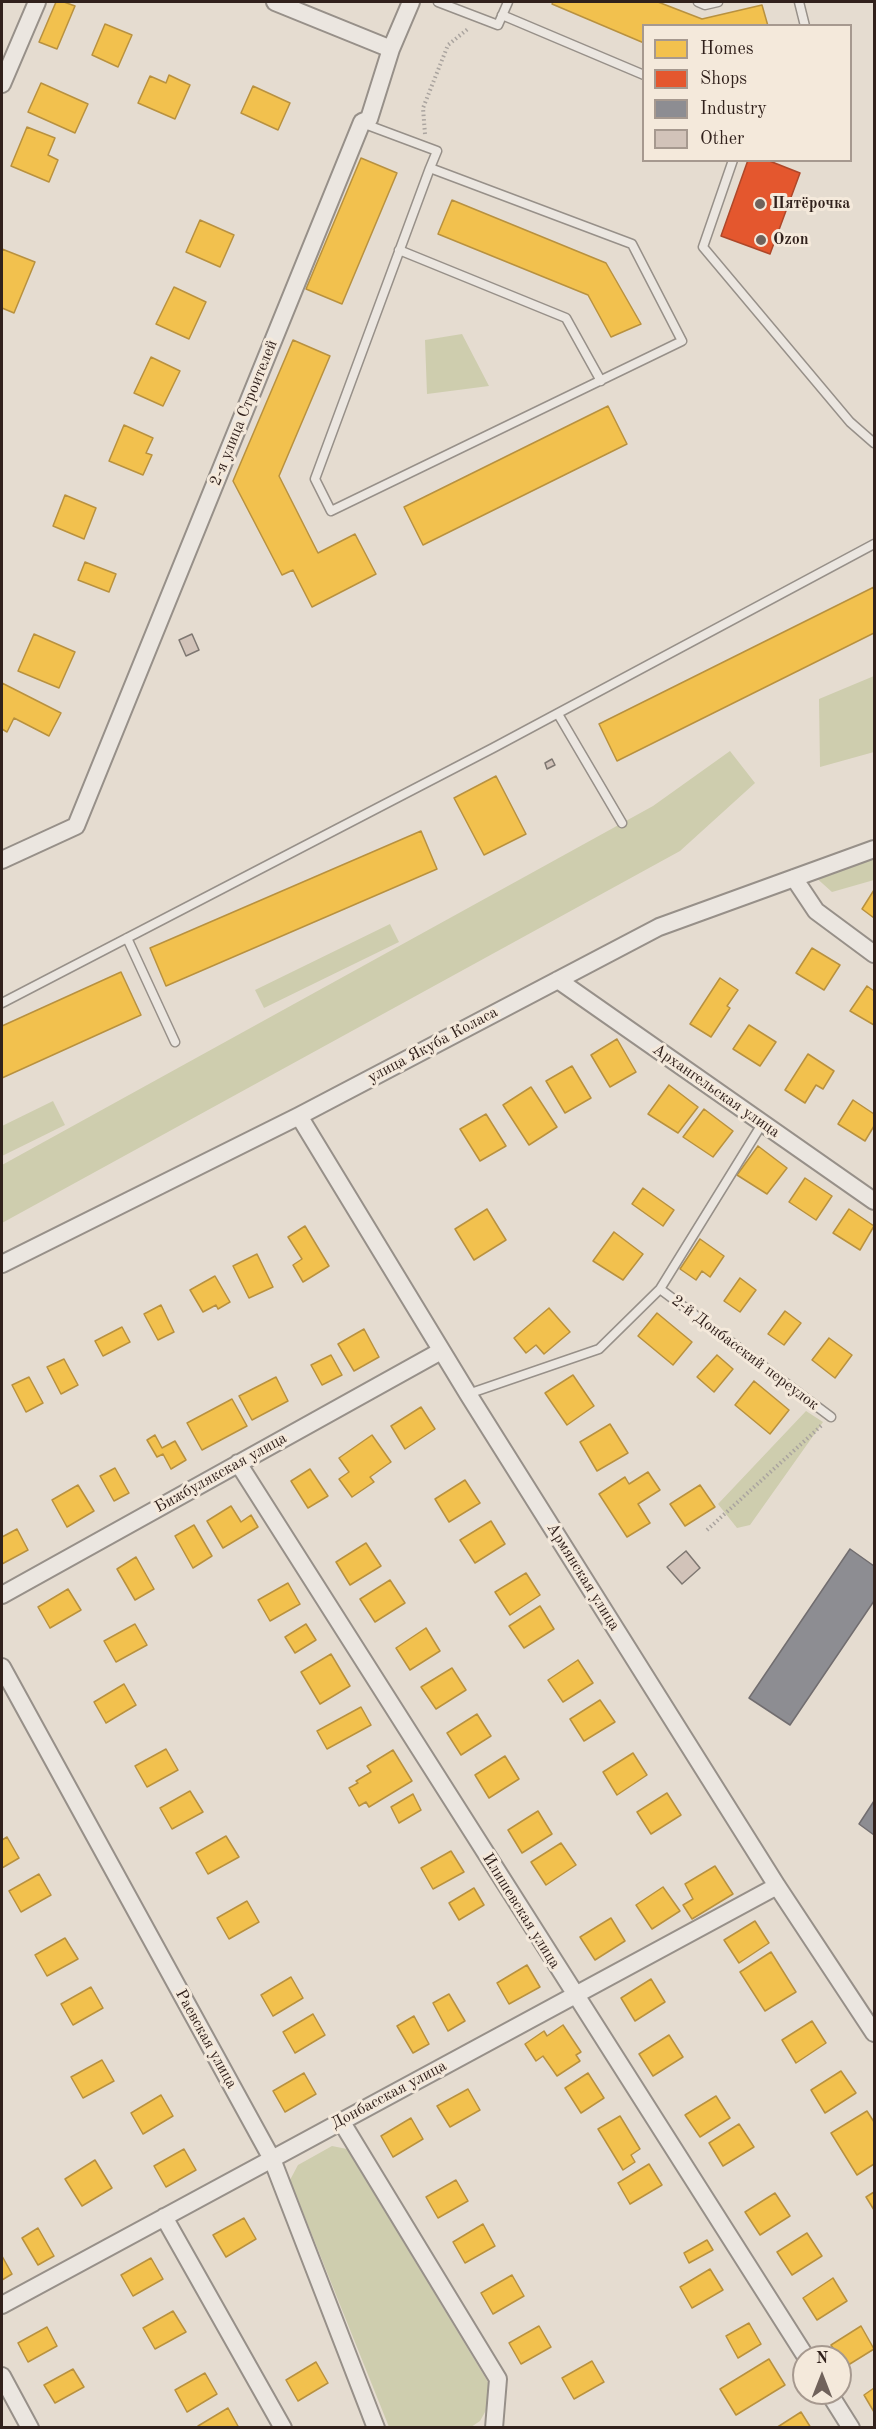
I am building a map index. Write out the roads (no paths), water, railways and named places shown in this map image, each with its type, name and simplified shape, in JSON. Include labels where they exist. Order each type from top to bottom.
[{"type":"street","points":[[2,84],[37,2]]},
{"type":"street","points":[[275,2],[391,49]]},
{"type":"street","name":"2-я улица Строителей","points":[[2,860],[76,826],[362,122],[369,119],[391,49],[411,2]]},
{"type":"street","name":"улица Якуба Коласа","points":[[2,1264],[299,1116],[659,927],[874,849]]},
{"type":"street","points":[[794,878],[816,911],[874,954]]},
{"type":"street","name":"Архангельская улица","points":[[558,980],[874,1201]]},
{"type":"street","name":"Армянская улица","points":[[299,1116],[441,1351],[777,1886],[874,2033]]},
{"type":"street","name":"Бижбулякская улица","points":[[2,1595],[441,1351]]},
{"type":"street","name":"Илишевская улица","points":[[238,1463],[798,2345]]},
{"type":"street","name":"Раевская улица","points":[[2,1667],[272,2158],[376,2427]]},
{"type":"street","name":"Донбасская улица","points":[[2,2305],[777,1886]]},
{"type":"street","points":[[341,2121],[498,2379],[494,2427]]},
{"type":"street","points":[[164,2217],[283,2427]]},
{"type":"street","points":[[2,2376],[30,2427]]},
{"type":"street","points":[[837,2405],[851,2427]]},
{"type":"lane","points":[[438,2],[498,25],[508,2]]},
{"type":"lane","points":[[698,2],[705,5],[718,2]]},
{"type":"lane","points":[[799,2],[804,24]]},
{"type":"lane","points":[[502,15],[642,74]]},
{"type":"lane","points":[[362,122],[436,151],[315,479],[331,511],[682,341],[632,244],[430,168]]},
{"type":"lane","points":[[732,162],[703,247],[850,422],[874,443]]},
{"type":"lane","points":[[399,250],[566,318],[601,381]]},
{"type":"lane","points":[[2,1003],[558,714],[874,544]]},
{"type":"lane","points":[[558,714],[622,823]]},
{"type":"lane","points":[[127,938],[175,1042]]},
{"type":"lane","name":"2-й Донбасский переулок","points":[[468,1394],[598,1349],[660,1289],[762,1124]]},
{"type":"lane","name":"2-й Донбасский переулок","points":[[660,1289],[831,1417]]},
{"type":"place","name":"Пятёрочка","points":[[760,204]]},
{"type":"place","name":"Ozon","points":[[761,240]]}]
